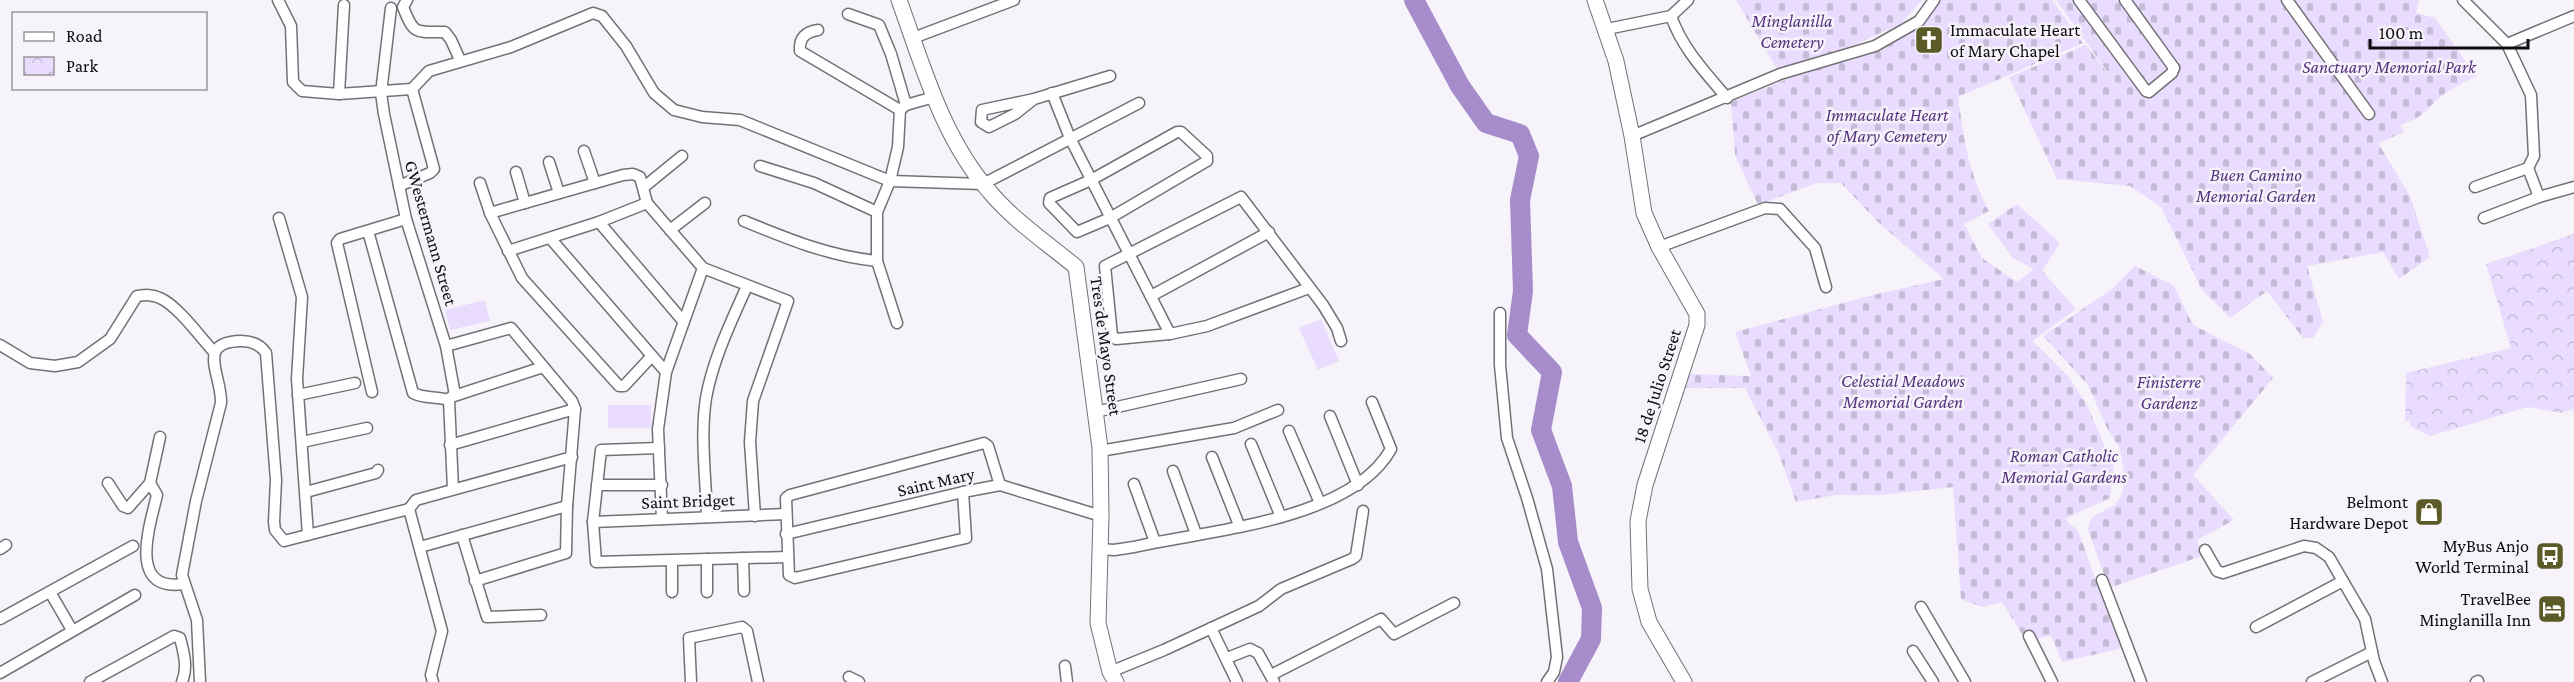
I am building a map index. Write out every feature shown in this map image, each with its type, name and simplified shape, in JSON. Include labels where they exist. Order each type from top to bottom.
[{"type":"street","points":[[278,0],[291,26],[295,86],[308,92],[381,93],[412,89],[429,71],[460,60],[511,47],[593,13],[602,16],[626,46],[654,93],[674,110],[702,117],[740,120],[890,181],[983,184],[1139,103]]},
{"type":"street","points":[[407,0],[403,7],[411,26],[420,33],[445,32],[452,40],[460,60]]},
{"type":"street","name":"Tres de Mayo Street","points":[[899,0],[934,97],[956,143],[983,184],[1021,221],[1076,267],[1100,451],[1096,515],[1099,549],[1098,623],[1113,677]]},
{"type":"street","points":[[913,39],[1014,0]]},
{"type":"street","name":"18 de Julio Street","points":[[1595,0],[1607,29],[1632,136],[1644,213],[1659,247],[1697,314],[1697,325],[1646,485],[1638,521],[1640,589],[1649,622],[1684,682]]},
{"type":"street","points":[[1607,29],[1671,16],[1688,0]]},
{"type":"street","points":[[1632,136],[1780,74],[1875,46],[1919,21],[1934,0]]},
{"type":"street","points":[[2079,0],[2149,92],[2172,73],[2174,68],[2125,0]]},
{"type":"street","points":[[2287,0],[2369,114]]},
{"type":"street","points":[[2463,0],[2507,44],[2532,95],[2534,156],[2528,168],[2475,187]]},
{"type":"street","points":[[339,94],[344,5]]},
{"type":"street","name":"GWestermann Street","points":[[391,8],[381,93],[406,219],[446,346],[452,398],[450,445],[453,489]]},
{"type":"street","points":[[848,14],[879,25],[891,54],[903,107],[898,147],[890,181],[877,212],[877,261],[897,323]]},
{"type":"street","points":[[1671,16],[1677,34],[1688,51],[1727,98]]},
{"type":"street","points":[[2507,44],[2574,16]]},
{"type":"street","points":[[818,30],[808,31],[803,36],[800,51],[903,107],[934,97]]},
{"type":"street","points":[[1034,99],[1110,76]]},
{"type":"street","points":[[399,186],[430,173],[434,169],[412,89]]},
{"type":"street","points":[[1052,93],[1070,138],[1170,334]]},
{"type":"street","points":[[1178,132],[1207,156],[1207,161],[1110,218],[1076,232],[1049,203],[1050,198],[1091,180],[1178,132]]},
{"type":"street","points":[[584,151],[595,183]]},
{"type":"street","points":[[644,187],[682,156]]},
{"type":"street","points":[[549,162],[559,194]]},
{"type":"street","points":[[760,166],[814,183],[877,212]]},
{"type":"street","points":[[2528,168],[2540,197]]},
{"type":"street","points":[[516,172],[525,203]]},
{"type":"street","points":[[490,213],[633,174],[640,177],[647,203],[703,268],[786,300],[788,303],[753,401],[750,442],[755,516]]},
{"type":"street","points":[[480,183],[490,213],[522,278],[619,386],[624,386],[651,357]]},
{"type":"street","points":[[2484,218],[2574,187]]},
{"type":"street","points":[[1309,288],[1207,326],[1170,334],[1116,339],[1112,336],[1105,266],[1130,255],[1239,196],[1243,197],[1328,313],[1337,328],[1341,341]]},
{"type":"street","points":[[508,251],[599,222],[647,203]]},
{"type":"street","points":[[669,230],[705,203]]},
{"type":"street","points":[[1659,247],[1765,208],[1780,209],[1815,248],[1826,287]]},
{"type":"street","points":[[279,218],[302,297],[298,395],[308,535]]},
{"type":"street","points":[[372,392],[337,245],[340,239],[406,219]]},
{"type":"street","points":[[744,221],[809,247],[849,258],[877,261]]},
{"type":"street","points":[[599,222],[683,321]]},
{"type":"street","points":[[368,231],[413,393],[420,396],[452,398],[543,367]]},
{"type":"street","points":[[1151,296],[1269,232]]},
{"type":"street","points":[[550,238],[666,372]]},
{"type":"street","points":[[662,519],[658,429],[666,372],[703,268]]},
{"type":"street","points":[[707,517],[706,398],[722,343],[747,286]]},
{"type":"street","points":[[0,345],[30,363],[55,366],[78,362],[110,339],[136,296],[152,295],[163,299],[174,309],[214,352]]},
{"type":"street","points":[[1500,313],[1500,365],[1507,438],[1547,569],[1557,657],[1554,672],[1547,682]]},
{"type":"street","points":[[446,346],[511,328],[572,400],[575,409],[567,507],[567,551],[564,555],[476,581]]},
{"type":"street","points":[[200,682],[197,620],[183,584],[182,575],[196,501],[221,403],[221,390],[214,367],[214,352],[220,345],[227,342],[249,341],[266,353],[276,480],[274,530],[284,541],[409,509],[416,500],[572,457]]},
{"type":"street","points":[[1095,412],[1242,380]]},
{"type":"street","points":[[298,395],[355,383]]},
{"type":"street","points":[[1099,549],[1114,550],[1281,517],[1320,503],[1358,485],[1383,463],[1391,449],[1372,402]]},
{"type":"street","points":[[450,445],[575,409]]},
{"type":"street","points":[[1100,451],[1234,428],[1278,410]]},
{"type":"street","points":[[1330,416],[1358,485]]},
{"type":"street","points":[[302,442],[367,428]]},
{"type":"street","points":[[1289,430],[1320,503]]},
{"type":"street","points":[[108,483],[123,507],[128,508],[150,483],[159,437]]},
{"type":"street","points":[[963,492],[966,538],[795,578],[789,575],[786,498],[790,495],[984,443],[988,446],[1000,485]]},
{"type":"street","points":[[1251,444],[1281,517]]},
{"type":"street","points":[[659,448],[603,448],[601,451],[592,522],[597,562],[788,556]]},
{"type":"street","points":[[1212,457],[1239,525]]},
{"type":"street","points":[[306,492],[378,470]]},
{"type":"street","points":[[1173,471],[1196,534]]},
{"type":"street","points":[[150,483],[157,495],[147,537],[150,571],[162,584],[171,586],[183,584]]},
{"type":"street","points":[[1134,484],[1155,542]]},
{"type":"street","points":[[597,485],[662,485]]},
{"type":"street","name":"Saint Mary","points":[[786,534],[1000,485],[1096,515]]},
{"type":"street","points":[[420,547],[567,507]]},
{"type":"street","points":[[409,509],[442,631],[431,675],[433,682]]},
{"type":"street","points":[[1113,677],[1164,650],[1259,606],[1281,589],[1352,559],[1356,556],[1363,511]]},
{"type":"street","name":"Saint Bridget","points":[[592,522],[786,514]]},
{"type":"street","points":[[462,535],[488,618],[541,615]]},
{"type":"street","points":[[0,619],[133,546]]},
{"type":"street","points":[[2205,550],[2217,571],[2223,573],[2304,546],[2310,546],[2329,557],[2365,619],[2372,652],[2382,682]]},
{"type":"street","points":[[743,558],[744,591]]},
{"type":"street","points":[[707,560],[708,592]]},
{"type":"street","points":[[672,561],[672,592]]},
{"type":"street","points":[[2102,580],[2141,682]]},
{"type":"street","points":[[2256,627],[2343,581]]},
{"type":"street","points":[[50,592],[72,630]]},
{"type":"street","points":[[0,674],[135,595]]},
{"type":"street","points":[[1227,658],[1250,649],[1258,652],[1273,679],[1381,619],[1394,634],[1454,603]]},
{"type":"street","points":[[1921,607],[1965,682]]},
{"type":"street","points":[[691,682],[689,638],[742,627],[747,631],[758,682]]},
{"type":"street","points":[[1211,628],[1237,682]]},
{"type":"street","points":[[90,682],[174,636],[180,638],[184,652],[185,674],[182,682]]},
{"type":"street","points":[[2029,636],[2052,682]]},
{"type":"street","points":[[1913,651],[1933,682]]},
{"type":"street","points":[[2312,682],[2372,652]]},
{"type":"street","points":[[1065,666],[1067,682]]},
{"type":"green space","name":"Minglanilla Cemetery","points":[[1736,0],[1922,0],[1901,24],[1838,52],[1777,69]]},
{"type":"green space","points":[[1938,0],[2052,0],[2083,43],[1958,97],[1972,169],[1989,211],[1964,224],[1982,258],[2017,282],[2034,269],[2013,258],[1988,224],[2017,204],[2060,243],[2042,271],[2076,309],[2033,341],[2068,376],[2087,405],[2114,468],[2110,498],[2066,518],[2068,523],[2078,530],[2123,648],[2062,662],[2051,635],[2027,642],[2002,602],[1982,607],[1961,599],[1953,487],[1880,495],[1836,495],[1796,502],[1779,454],[1745,388],[1684,388],[1688,374],[1751,376],[1735,332],[1869,296],[1944,279],[1879,223],[1841,183],[1817,183],[1758,205],[1735,155],[1731,102],[1809,70],[1855,59],[1923,22]]},
{"type":"green space","name":"Buen Camino Memorial Garden","points":[[2056,0],[2419,0],[2416,13],[2435,18],[2476,76],[2443,95],[2419,117],[2400,125],[2404,132],[2378,143],[2410,196],[2430,257],[2399,279],[2383,252],[2307,266],[2323,322],[2313,338],[2303,338],[2267,291],[2230,318],[2202,290],[2161,207],[2130,186],[2057,179],[2009,77],[2086,45],[2119,88]]},
{"type":"green space","points":[[2574,234],[2574,409],[2561,413],[2528,407],[2430,436],[2410,426],[2410,421],[2405,421],[2406,373],[2511,348],[2486,264]]},
{"type":"green space","name":"Finisterre Gardenz","points":[[2135,266],[2174,286],[2193,325],[2250,354],[2273,378],[2193,475],[2234,520],[2197,540],[2202,556],[2109,588],[2088,530],[2094,516],[2115,505],[2122,494],[2125,479],[2120,449],[2107,428],[2088,385],[2043,336],[2112,289]]},
{"type":"green space","points":[[485,300],[490,321],[450,330],[445,310]]},
{"type":"green space","points":[[1321,319],[1339,361],[1318,370],[1299,328]]},
{"type":"green space","points":[[608,405],[651,405],[651,428],[608,428]]},
{"type":"waterway","points":[[1414,0],[1460,86],[1486,123],[1520,134],[1529,156],[1520,200],[1523,291],[1517,335],[1552,372],[1541,430],[1562,486],[1568,542],[1592,608],[1591,639],[1568,682]]},
{"type":"place","name":"Immaculate Heart of Mary Chapel","points":[[1929,40]]},
{"type":"place","name":"Belmont Hardware Depot","points":[[2429,512]]},
{"type":"place","name":"MyBus Anjo World Terminal","points":[[2550,556]]},
{"type":"place","name":"TravelBee Minglanilla Inn","points":[[2552,609]]},
{"type":"park label","name":"Sanctuary Memorial Park","points":[[2389,67]]},
{"type":"park label","name":"Immaculate Heart of Mary Cemetery","points":[[1887,125]]},
{"type":"park label","name":"Celestial Meadows Memorial Garden","points":[[1903,391]]},
{"type":"park label","name":"Roman Catholic Memorial Gardens","points":[[2064,466]]}]
